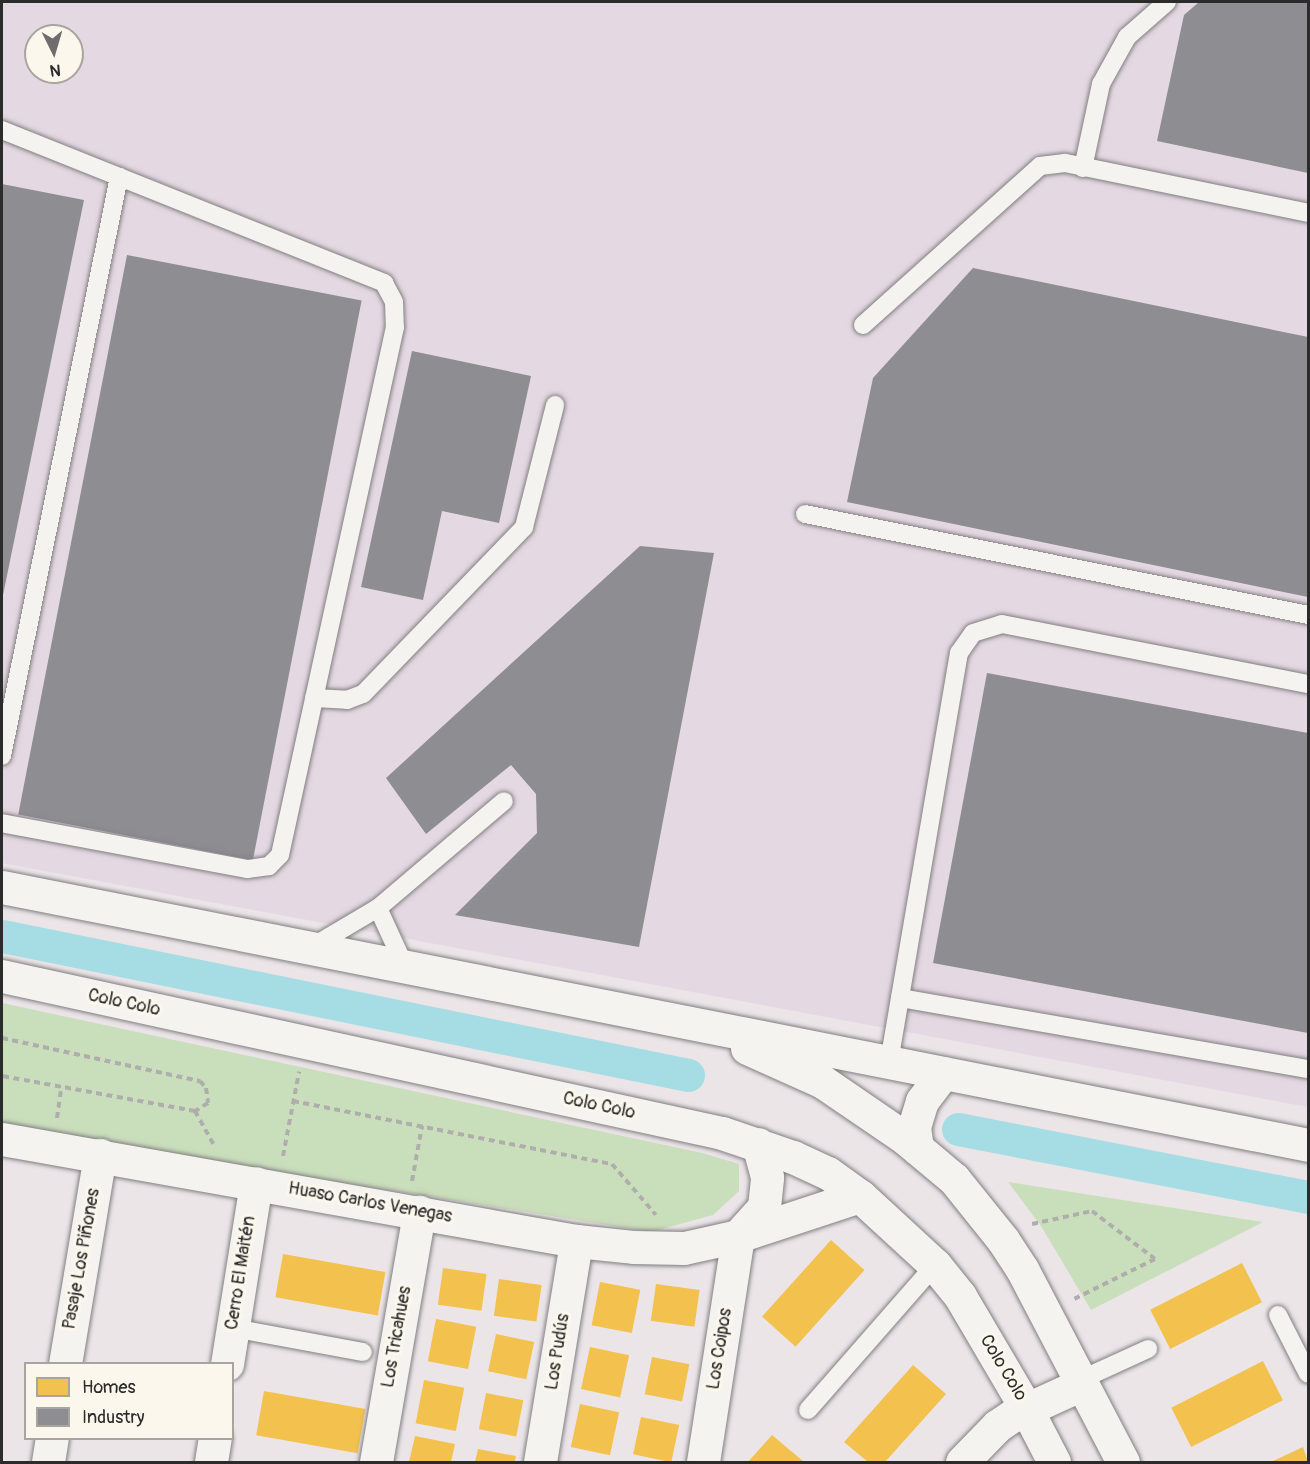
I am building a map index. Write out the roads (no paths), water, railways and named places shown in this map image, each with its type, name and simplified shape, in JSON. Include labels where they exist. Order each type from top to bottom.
[{"type":"street","points":[[2,887],[1308,1145]]},
{"type":"street","name":"Colo Colo","points":[[2,976],[722,1133],[758,1144],[828,1173],[860,1196],[935,1265],[960,1296],[1026,1408],[1054,1462]]},
{"type":"street","points":[[693,1023],[823,1082],[916,1148],[954,1179],[1003,1240],[1022,1269],[1123,1462]]},
{"type":"street","points":[[916,1148],[914,1127],[922,1101],[943,1073]]},
{"type":"street","name":"Huaso Carlos Venegas","points":[[2,1139],[576,1241],[684,1248],[738,1236],[860,1196]]},
{"type":"street","points":[[738,1236],[764,1207],[767,1178],[758,1144]]},
{"type":"street","name":"Pasaje Los Piñones","points":[[65,1362],[100,1155]]},
{"type":"street","name":"Cerro El Maitén","points":[[227,1362],[233,1328],[267,1185]]},
{"type":"street","name":"Los Tricahues","points":[[376,1462],[413,1211]]},
{"type":"street","name":"Los Coipos","points":[[703,1462],[738,1236]]},
{"type":"street","name":"Los Pudús","points":[[540,1462],[576,1241]]},
{"type":"street","points":[[962,1462],[997,1426],[1026,1408],[1081,1382]]},
{"type":"street","points":[[48,1462],[52,1440]]},
{"type":"street","points":[[211,1462],[214,1440]]},
{"type":"lane","points":[[1083,168],[1101,84],[1127,37],[1167,2]]},
{"type":"lane","points":[[2,130],[384,283],[394,302],[395,327],[280,855],[268,866],[247,869],[2,823]]},
{"type":"lane","points":[[863,325],[1040,166],[1065,163],[1308,213]]},
{"type":"lane","points":[[2,756],[119,177]]},
{"type":"lane","points":[[314,698],[347,700],[363,694],[524,527],[555,405]]},
{"type":"lane","points":[[805,514],[1308,615]]},
{"type":"lane","points":[[889,1062],[959,653],[974,633],[1002,624],[1308,684]]},
{"type":"lane","points":[[310,948],[378,908],[504,801]]},
{"type":"lane","points":[[378,908],[405,967]]},
{"type":"lane","points":[[900,998],[1308,1069]]},
{"type":"lane","points":[[808,1410],[935,1265]]},
{"type":"lane","points":[[1278,1316],[1308,1374]]},
{"type":"lane","points":[[233,1328],[363,1352]]},
{"type":"lane","points":[[1081,1382],[1148,1349]]},
{"type":"waterway","points":[[2,936],[688,1075]]},
{"type":"waterway","points":[[958,1129],[1308,1197]]}]
